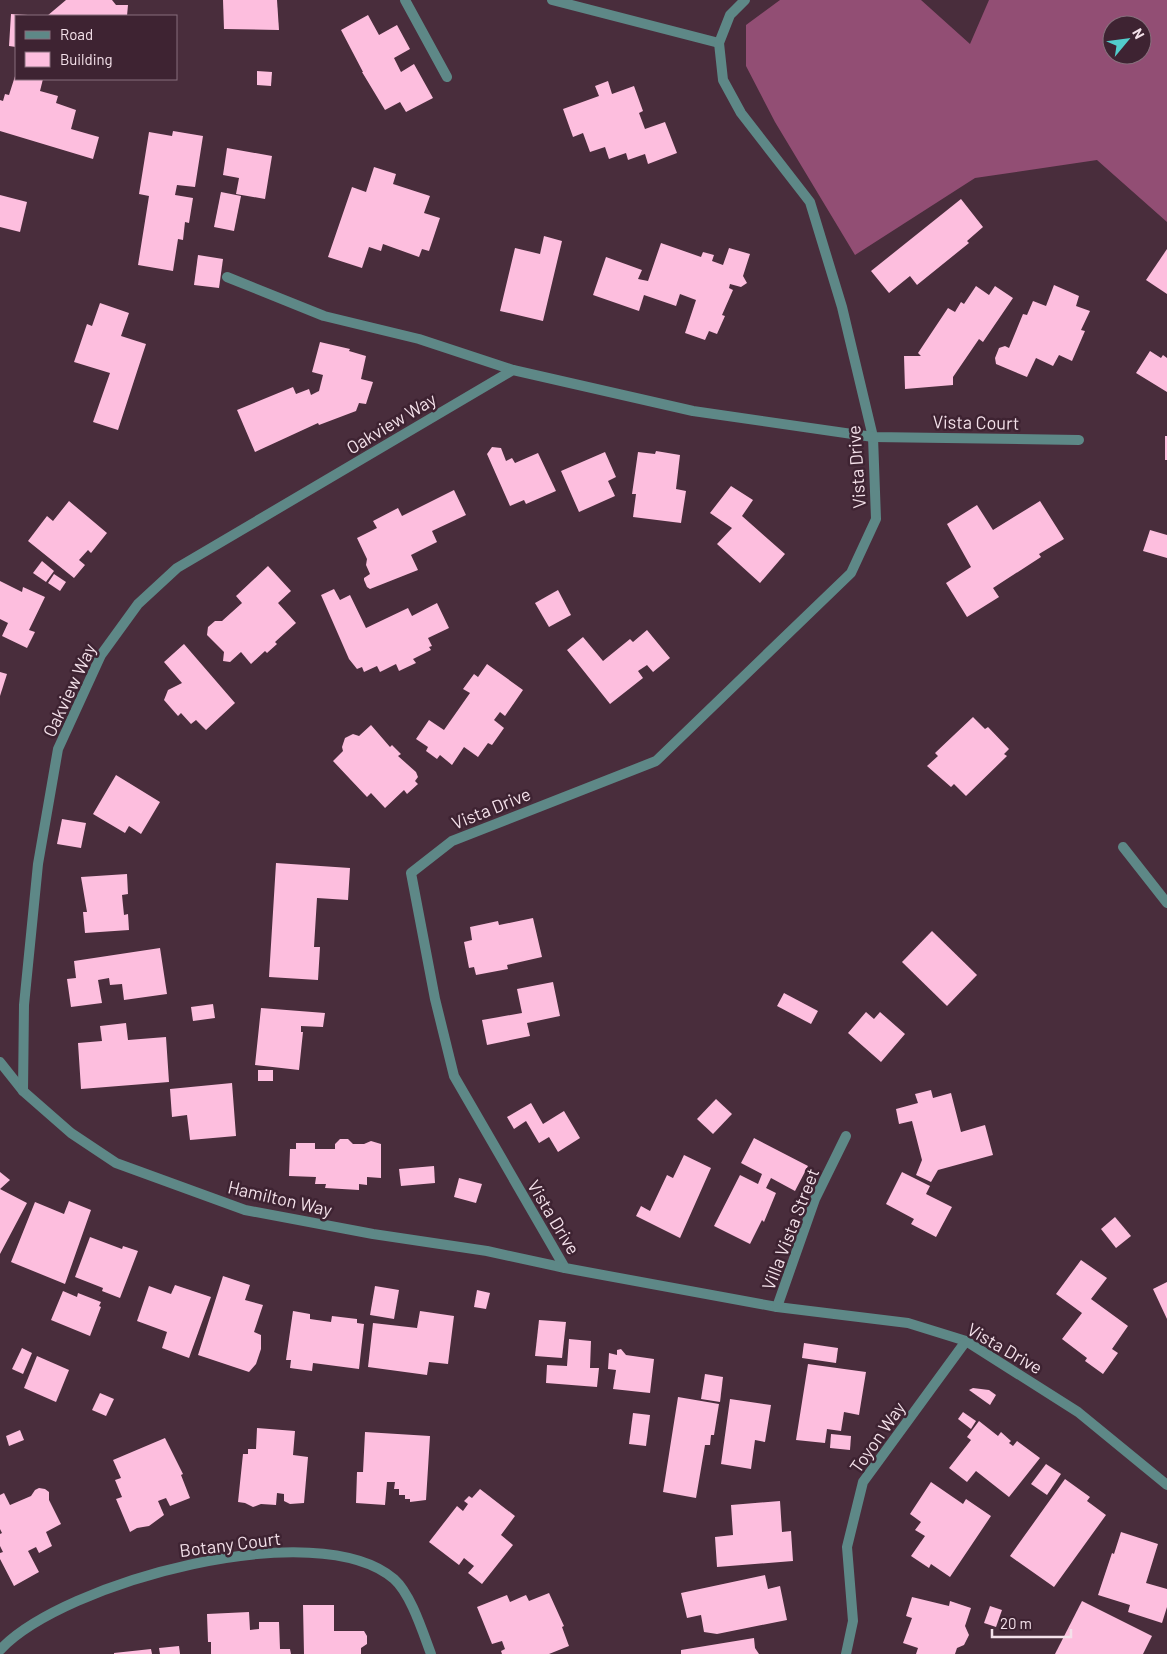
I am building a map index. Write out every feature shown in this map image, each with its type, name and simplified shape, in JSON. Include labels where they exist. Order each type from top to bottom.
[{"type":"street","points":[[405,0],[447,77]]},
{"type":"street","points":[[552,0],[719,43]]},
{"type":"street","name":"Vista Drive","points":[[745,0],[730,15],[719,43],[723,80],[741,113],[810,202],[842,307],[873,437],[876,519],[851,573],[656,761],[452,841],[411,873],[434,999],[454,1076],[565,1268],[777,1307],[908,1323],[966,1341],[1078,1412],[1167,1485]]},
{"type":"street","points":[[227,277],[324,316],[418,340],[513,370],[693,411],[873,437]]},
{"type":"street","name":"Oakview Way","points":[[23,1091],[24,1005],[38,864],[58,749],[100,655],[138,604],[177,568],[513,370]]},
{"type":"street","name":"Vista Court","points":[[873,437],[1079,440]]},
{"type":"street","points":[[1123,847],[1167,903]]},
{"type":"street","name":"Hamilton Way","points":[[0,1062],[23,1091],[71,1133],[116,1163],[245,1210],[373,1234],[487,1251],[565,1268]]},
{"type":"street","name":"Villa Vista Street","points":[[777,1307],[815,1199],[846,1136]]},
{"type":"street","name":"Toyon Way","points":[[846,1654],[854,1621],[847,1547],[863,1482],[966,1341]]},
{"type":"street","name":"Botany Court","points":[[0,1650],[9,1640],[58,1611],[111,1587],[166,1569],[235,1556],[307,1552],[360,1560],[395,1580],[416,1613],[431,1654]]},
{"type":"shaded area","points":[[780,0],[921,0],[970,44],[989,0],[1167,0],[1167,222],[1097,160],[975,178],[855,255],[775,122],[746,66],[746,25]]},
{"type":"building","points":[[66,0],[112,0],[116,5],[128,5],[127,15],[48,15]]},
{"type":"building","points":[[223,0],[277,0],[279,30],[224,29]]},
{"type":"building","points":[[11,14],[28,15],[15,15],[15,47],[9,46]]},
{"type":"building","points":[[368,15],[379,35],[397,25],[410,49],[394,58],[401,72],[414,64],[433,98],[406,112],[400,102],[385,110],[362,72],[341,30]]},
{"type":"building","points":[[257,71],[272,72],[271,86],[257,85]]},
{"type":"building","points":[[15,76],[15,80],[43,80],[40,91],[58,96],[56,103],[76,110],[71,129],[99,137],[93,159],[0,131],[0,100],[3,101],[5,94],[9,95]]},
{"type":"building","points":[[608,81],[612,94],[634,86],[643,111],[639,113],[645,129],[665,122],[677,153],[648,164],[645,154],[628,160],[626,153],[609,159],[605,147],[590,152],[583,133],[573,137],[563,109],[599,96],[595,86]]},
{"type":"building","points":[[173,131],[203,136],[195,187],[177,185],[175,195],[193,198],[189,223],[185,222],[183,240],[178,239],[173,271],[138,265],[149,196],[139,194],[149,132],[172,136]]},
{"type":"building","points":[[227,148],[272,156],[265,199],[236,194],[239,178],[223,175]]},
{"type":"building","points":[[374,167],[396,174],[393,184],[430,196],[424,213],[440,218],[429,251],[422,249],[419,257],[383,244],[381,251],[369,247],[362,268],[328,257],[352,187],[366,192]]},
{"type":"building","points":[[221,192],[241,196],[234,231],[214,227]]},
{"type":"building","points":[[0,195],[27,202],[20,232],[0,227]]},
{"type":"building","points":[[961,199],[983,227],[967,241],[969,243],[917,285],[910,276],[889,293],[871,271]]},
{"type":"building","points":[[544,236],[562,241],[543,321],[500,311],[515,248],[540,254]]},
{"type":"building","points":[[661,243],[701,257],[703,252],[714,255],[712,261],[723,265],[729,248],[750,254],[743,276],[747,283],[741,287],[730,284],[729,288],[733,290],[722,315],[725,316],[717,334],[709,331],[705,340],[685,333],[696,300],[680,294],[676,306],[644,295],[639,311],[593,295],[606,257],[642,270],[638,279],[648,281]]},
{"type":"building","points":[[1167,249],[1167,294],[1146,280]]},
{"type":"building","points":[[198,255],[223,259],[219,288],[194,285]]},
{"type":"building","points":[[1054,285],[1079,296],[1076,306],[1090,311],[1081,330],[1085,331],[1072,361],[1059,355],[1053,366],[1036,358],[1027,377],[996,364],[995,358],[999,348],[1005,346],[1009,348],[1023,314],[1027,315],[1033,301],[1046,306]]},
{"type":"building","points":[[976,286],[989,295],[995,286],[1013,298],[983,342],[979,339],[953,377],[953,385],[905,389],[904,356],[921,356],[918,353],[948,308],[955,312],[961,302],[964,304]]},
{"type":"building","points":[[100,303],[129,313],[121,336],[146,344],[118,430],[93,422],[110,373],[74,362],[87,324],[92,326]]},
{"type":"building","points":[[320,342],[350,349],[349,351],[366,356],[361,379],[373,382],[366,404],[359,403],[356,411],[319,425],[318,423],[255,452],[237,410],[293,387],[296,394],[309,389],[311,395],[319,391],[323,375],[312,372]]},
{"type":"building","points":[[1150,351],[1161,358],[1163,355],[1167,358],[1167,392],[1136,373]]},
{"type":"building","points":[[1165,436],[1167,436],[1167,460],[1165,460]]},
{"type":"building","points":[[492,447],[501,448],[506,461],[512,458],[515,463],[538,453],[556,491],[526,504],[524,500],[510,506],[487,454]]},
{"type":"building","points":[[656,451],[680,455],[676,489],[686,491],[681,523],[633,517],[636,494],[632,494],[638,452],[655,454]]},
{"type":"building","points":[[605,452],[616,477],[608,481],[615,496],[579,512],[561,471]]},
{"type":"building","points":[[731,486],[753,500],[742,516],[785,554],[760,583],[717,544],[732,528],[710,513]]},
{"type":"building","points":[[454,490],[466,515],[432,531],[437,542],[411,555],[418,570],[370,589],[367,587],[364,578],[370,574],[366,565],[367,559],[357,538],[377,528],[373,521],[398,508],[402,516]]},
{"type":"building","points":[[69,501],[107,533],[91,553],[88,550],[79,560],[85,565],[74,578],[28,541],[47,516],[53,521]]},
{"type":"building","points":[[1040,501],[1064,539],[1039,554],[1041,557],[993,588],[999,597],[967,617],[946,583],[971,567],[947,524],[977,505],[993,530]]},
{"type":"building","points":[[1150,530],[1167,535],[1167,558],[1143,551]]},
{"type":"building","points":[[42,561],[54,571],[46,582],[33,573]]},
{"type":"building","points":[[268,566],[291,591],[278,603],[296,623],[275,642],[277,644],[267,653],[265,651],[251,664],[241,652],[230,662],[223,661],[224,652],[207,635],[208,627],[215,621],[222,621],[242,603],[236,596]]},
{"type":"building","points":[[54,574],[66,582],[60,591],[48,583]]},
{"type":"building","points":[[0,581],[22,592],[23,587],[45,597],[29,630],[35,632],[27,648],[2,636],[8,623],[0,619]]},
{"type":"building","points":[[334,589],[340,600],[350,595],[366,628],[408,608],[412,616],[437,603],[449,628],[428,638],[432,646],[429,647],[431,650],[413,659],[416,663],[399,671],[396,664],[380,672],[377,666],[364,672],[362,667],[357,669],[349,659],[321,595]]},
{"type":"building","points":[[558,590],[571,615],[549,627],[535,603]]},
{"type":"building","points":[[647,630],[670,658],[653,672],[647,665],[638,671],[643,678],[610,704],[567,650],[583,637],[603,661],[630,639],[633,642]]},
{"type":"building","points":[[184,644],[235,703],[206,730],[196,720],[191,724],[181,713],[178,716],[164,700],[168,690],[182,683],[164,662]]},
{"type":"building","points":[[487,664],[523,690],[505,716],[500,712],[494,720],[504,728],[492,745],[488,743],[478,757],[464,747],[452,765],[440,755],[437,759],[426,751],[428,747],[416,739],[429,720],[444,730],[470,693],[463,689],[474,674],[478,677]]},
{"type":"building","points":[[0,672],[7,674],[0,696]]},
{"type":"building","points":[[973,717],[985,729],[988,727],[1009,749],[1004,754],[1007,756],[966,796],[954,784],[951,787],[927,766],[938,756],[935,753]]},
{"type":"building","points":[[371,725],[390,747],[392,745],[401,754],[398,756],[416,772],[418,777],[415,781],[418,784],[407,794],[404,790],[385,808],[371,793],[367,797],[333,761],[343,751],[342,747],[345,738],[353,734],[359,736]]},
{"type":"building","points":[[116,775],[160,802],[141,834],[129,826],[125,833],[93,814]]},
{"type":"building","points":[[62,819],[86,823],[81,848],[57,844]]},
{"type":"building","points":[[276,863],[350,868],[348,900],[317,898],[314,947],[320,947],[318,980],[269,977]]},
{"type":"building","points":[[127,874],[128,894],[122,895],[124,915],[128,914],[129,930],[85,933],[83,912],[87,912],[81,877]]},
{"type":"building","points":[[533,918],[542,957],[507,965],[508,969],[476,975],[474,967],[469,968],[464,942],[472,940],[470,927],[498,921],[499,925]]},
{"type":"building","points":[[932,931],[977,975],[947,1006],[902,962]]},
{"type":"building","points":[[160,948],[167,994],[124,1000],[122,984],[110,985],[109,978],[98,980],[102,1003],[71,1007],[67,979],[76,978],[74,961]]},
{"type":"building","points":[[553,982],[560,1016],[527,1023],[530,1036],[487,1045],[482,1020],[522,1013],[517,989]]},
{"type":"building","points":[[784,993],[818,1011],[811,1024],[777,1006]]},
{"type":"building","points":[[213,1004],[215,1018],[193,1021],[191,1007]]},
{"type":"building","points":[[261,1008],[325,1013],[323,1027],[301,1026],[301,1032],[303,1032],[299,1070],[255,1065]]},
{"type":"building","points":[[866,1012],[874,1019],[880,1012],[905,1034],[881,1062],[848,1033]]},
{"type":"building","points":[[126,1023],[128,1040],[166,1037],[169,1082],[81,1089],[78,1043],[102,1041],[100,1026]]},
{"type":"building","points":[[258,1070],[273,1070],[273,1081],[258,1081]]},
{"type":"building","points":[[232,1083],[236,1136],[190,1140],[187,1115],[172,1117],[170,1089]]},
{"type":"building","points":[[931,1090],[933,1098],[951,1093],[961,1132],[985,1125],[993,1155],[938,1170],[931,1182],[916,1175],[922,1160],[912,1121],[899,1124],[896,1109],[918,1103],[915,1094]]},
{"type":"building","points":[[716,1099],[732,1114],[713,1134],[697,1119]]},
{"type":"building","points":[[531,1103],[543,1124],[564,1111],[580,1138],[558,1152],[549,1137],[539,1143],[526,1121],[514,1129],[507,1117]]},
{"type":"building","points":[[754,1138],[808,1166],[795,1191],[771,1178],[766,1188],[776,1193],[764,1222],[762,1220],[750,1244],[714,1226],[740,1175],[758,1184],[762,1174],[741,1163]]},
{"type":"building","points":[[340,1139],[348,1139],[353,1144],[364,1144],[371,1141],[381,1144],[381,1178],[367,1177],[367,1185],[359,1184],[359,1190],[325,1188],[326,1184],[315,1184],[316,1177],[289,1176],[290,1149],[296,1149],[296,1143],[315,1143],[315,1149],[335,1149],[335,1144]]},
{"type":"building","points":[[684,1155],[711,1168],[680,1238],[636,1216],[641,1206],[650,1211],[667,1175],[673,1178]]},
{"type":"building","points":[[434,1166],[435,1183],[401,1186],[399,1169]]},
{"type":"building","points":[[0,1172],[10,1180],[0,1189]]},
{"type":"building","points":[[902,1172],[930,1186],[926,1194],[952,1207],[936,1237],[911,1224],[914,1219],[886,1204]]},
{"type":"building","points":[[459,1178],[482,1184],[476,1203],[454,1197]]},
{"type":"building","points":[[0,1189],[27,1203],[0,1254]]},
{"type":"building","points":[[69,1201],[91,1210],[65,1284],[11,1262],[35,1202],[64,1214]]},
{"type":"building","points":[[1115,1217],[1131,1236],[1116,1248],[1101,1229]]},
{"type":"building","points":[[90,1237],[122,1249],[123,1246],[138,1251],[120,1298],[102,1291],[103,1288],[75,1277]]},
{"type":"building","points":[[1081,1260],[1107,1278],[1091,1299],[1128,1326],[1112,1349],[1118,1353],[1103,1374],[1085,1361],[1087,1358],[1062,1339],[1082,1313],[1056,1294]]},
{"type":"building","points":[[223,1276],[250,1285],[245,1300],[263,1305],[254,1332],[261,1335],[261,1349],[256,1364],[249,1372],[198,1355]]},
{"type":"building","points":[[1167,1282],[1167,1319],[1153,1289]]},
{"type":"building","points":[[175,1285],[211,1297],[189,1358],[162,1348],[167,1332],[137,1321],[149,1286],[171,1294]]},
{"type":"building","points":[[375,1286],[399,1290],[394,1319],[370,1315]]},
{"type":"building","points":[[477,1290],[490,1293],[486,1309],[474,1307]]},
{"type":"building","points":[[63,1291],[77,1297],[78,1293],[101,1302],[99,1306],[101,1307],[90,1336],[51,1320]]},
{"type":"building","points":[[293,1311],[310,1314],[310,1319],[331,1322],[332,1316],[357,1319],[357,1323],[364,1324],[359,1369],[313,1363],[312,1371],[290,1368],[291,1360],[286,1360]]},
{"type":"building","points":[[420,1311],[454,1316],[448,1364],[429,1362],[427,1375],[368,1367],[373,1323],[417,1328]]},
{"type":"building","points":[[539,1320],[566,1322],[562,1358],[535,1356]]},
{"type":"building","points":[[569,1339],[591,1341],[590,1368],[599,1368],[597,1387],[546,1383],[547,1365],[567,1366]]},
{"type":"building","points":[[804,1343],[838,1348],[836,1363],[802,1358]]},
{"type":"building","points":[[22,1348],[32,1353],[23,1374],[12,1369]]},
{"type":"building","points":[[621,1349],[626,1355],[654,1359],[650,1393],[613,1389],[616,1370],[608,1369],[609,1353],[617,1355],[617,1350]]},
{"type":"building","points":[[37,1356],[69,1370],[56,1402],[24,1388]]},
{"type":"building","points":[[808,1364],[866,1372],[859,1415],[844,1412],[841,1431],[827,1429],[825,1443],[796,1440]]},
{"type":"building","points":[[705,1374],[723,1377],[720,1402],[701,1399]]},
{"type":"building","points":[[973,1388],[989,1390],[996,1395],[990,1405],[969,1390]]},
{"type":"building","points":[[100,1393],[114,1399],[106,1416],[92,1410]]},
{"type":"building","points":[[678,1397],[719,1404],[714,1435],[711,1435],[710,1445],[705,1445],[696,1498],[663,1492]]},
{"type":"building","points":[[730,1399],[771,1405],[765,1442],[755,1440],[751,1469],[721,1464]]},
{"type":"building","points":[[963,1412],[976,1421],[971,1429],[958,1419]]},
{"type":"building","points":[[633,1413],[650,1415],[646,1446],[629,1444]]},
{"type":"building","points":[[979,1421],[998,1436],[1001,1432],[1011,1441],[1009,1443],[1013,1446],[1017,1441],[1040,1458],[1009,1497],[976,1471],[967,1482],[949,1468],[971,1440],[967,1437]]},
{"type":"building","points":[[257,1428],[295,1431],[293,1455],[308,1457],[304,1503],[290,1504],[284,1501],[284,1494],[277,1493],[276,1505],[261,1504],[253,1507],[238,1502],[243,1454],[248,1454],[248,1449],[256,1449]]},
{"type":"building","points":[[20,1430],[24,1440],[9,1446],[6,1436]]},
{"type":"building","points":[[365,1432],[430,1436],[426,1500],[410,1502],[410,1499],[405,1499],[405,1495],[399,1495],[399,1489],[394,1489],[395,1482],[387,1482],[385,1505],[356,1503],[357,1472],[363,1472]]},
{"type":"building","points":[[831,1434],[851,1436],[850,1450],[830,1448]]},
{"type":"building","points":[[165,1438],[183,1474],[181,1475],[190,1498],[170,1506],[166,1498],[158,1501],[164,1515],[149,1526],[137,1528],[130,1532],[116,1499],[122,1497],[115,1480],[121,1478],[113,1460]]},
{"type":"building","points":[[1046,1464],[1061,1474],[1047,1495],[1031,1484]]},
{"type":"building","points":[[1065,1479],[1090,1497],[1087,1501],[1106,1515],[1054,1587],[1010,1556]]},
{"type":"building","points":[[931,1482],[963,1504],[966,1499],[991,1516],[950,1577],[931,1564],[929,1568],[911,1556],[925,1536],[915,1530],[921,1522],[910,1514]]},
{"type":"building","points":[[39,1488],[49,1492],[49,1500],[61,1524],[46,1532],[52,1546],[39,1553],[36,1547],[28,1551],[39,1572],[14,1586],[0,1559],[0,1553],[3,1552],[0,1546],[0,1534],[2,1533],[0,1529],[0,1495],[4,1493],[10,1505],[31,1496]]},
{"type":"building","points":[[480,1489],[515,1516],[501,1535],[513,1545],[482,1584],[468,1573],[474,1566],[464,1558],[459,1565],[429,1542],[457,1506],[463,1511],[468,1504],[464,1501],[469,1496],[472,1498]]},
{"type":"building","points":[[780,1501],[782,1532],[791,1531],[793,1561],[717,1567],[715,1537],[733,1535],[731,1505]]},
{"type":"building","points":[[1121,1532],[1158,1544],[1146,1583],[1167,1589],[1167,1607],[1162,1623],[1128,1612],[1130,1605],[1098,1595]]},
{"type":"building","points":[[765,1575],[768,1589],[780,1586],[787,1620],[717,1634],[704,1632],[701,1615],[687,1618],[681,1593]]},
{"type":"building","points":[[549,1593],[564,1626],[562,1627],[569,1646],[549,1654],[502,1654],[501,1651],[505,1649],[502,1641],[492,1644],[477,1607],[507,1595],[510,1602],[526,1595],[529,1601]]},
{"type":"building","points":[[912,1597],[949,1606],[950,1601],[971,1608],[965,1626],[969,1635],[964,1645],[957,1648],[955,1654],[916,1654],[918,1648],[903,1643],[912,1618],[906,1616]]},
{"type":"building","points":[[1082,1601],[1152,1636],[1143,1654],[1055,1654]]},
{"type":"building","points":[[303,1605],[334,1605],[334,1631],[364,1631],[367,1636],[367,1644],[361,1648],[361,1654],[304,1654]]},
{"type":"building","points":[[990,1606],[1002,1610],[996,1627],[984,1623]]},
{"type":"building","points":[[249,1612],[250,1630],[259,1629],[259,1622],[279,1622],[280,1649],[290,1649],[291,1654],[211,1654],[211,1642],[208,1642],[207,1614]]},
{"type":"building","points":[[754,1638],[755,1648],[759,1654],[681,1654],[681,1650]]},
{"type":"building","points":[[179,1646],[180,1654],[160,1654],[159,1648]]},
{"type":"building","points":[[151,1649],[152,1654],[114,1654],[114,1653]]}]
